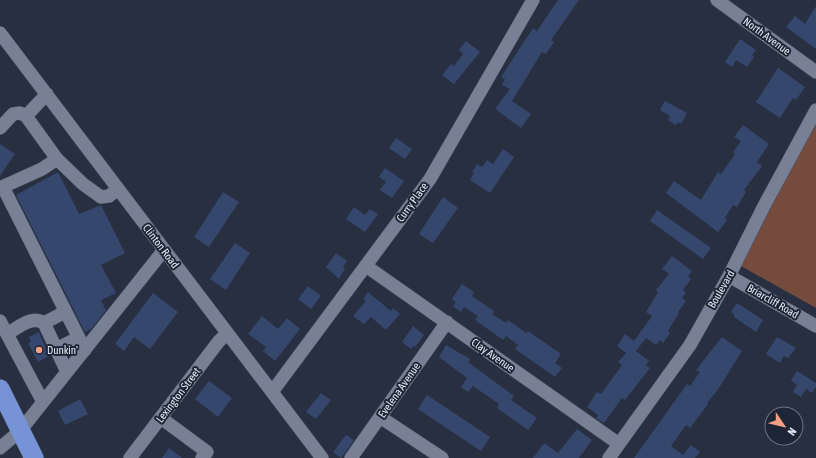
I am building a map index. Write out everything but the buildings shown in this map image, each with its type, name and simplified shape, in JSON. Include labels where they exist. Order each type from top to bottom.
[{"type":"highway","points":[[2,400],[34,458]]},
{"type":"street","name":"Curry Place","points":[[272,392],[430,179],[532,0]]},
{"type":"street","name":"North Avenue","points":[[717,0],[816,72]]},
{"type":"street","name":"Clinton Road","points":[[1,36],[47,94],[322,458]]},
{"type":"street","points":[[26,116],[47,94]]},
{"type":"street","name":"Boulevard","points":[[609,458],[690,344],[729,276],[764,206],[816,110]]},
{"type":"street","points":[[0,128],[13,114],[20,113],[26,116],[57,159],[83,184],[101,197],[109,196],[118,189]]},
{"type":"street","points":[[57,159],[42,169],[1,187],[85,350]]},
{"type":"street","points":[[0,448],[20,431],[164,250]]},
{"type":"street","name":"Clay Avenue","points":[[366,266],[619,444]]},
{"type":"street","name":"Briarcliff Road","points":[[729,276],[816,326]]},
{"type":"street","points":[[44,323],[65,312]]},
{"type":"street","points":[[7,334],[33,320],[38,319],[44,323],[67,372]]},
{"type":"street","points":[[0,321],[43,402]]},
{"type":"street","name":"Evelena Avenue","points":[[351,458],[447,322]]},
{"type":"street","name":"Lexington Street","points":[[130,458],[219,341],[227,334]]},
{"type":"street","points":[[56,349],[78,338]]},
{"type":"street","points":[[380,417],[442,458]]},
{"type":"street","points":[[161,418],[207,452],[202,458]]},
{"type":"shaded area","points":[[816,119],[816,308],[741,266]]},
{"type":"place","name":"Dunkin'","points":[[39,350]]}]
